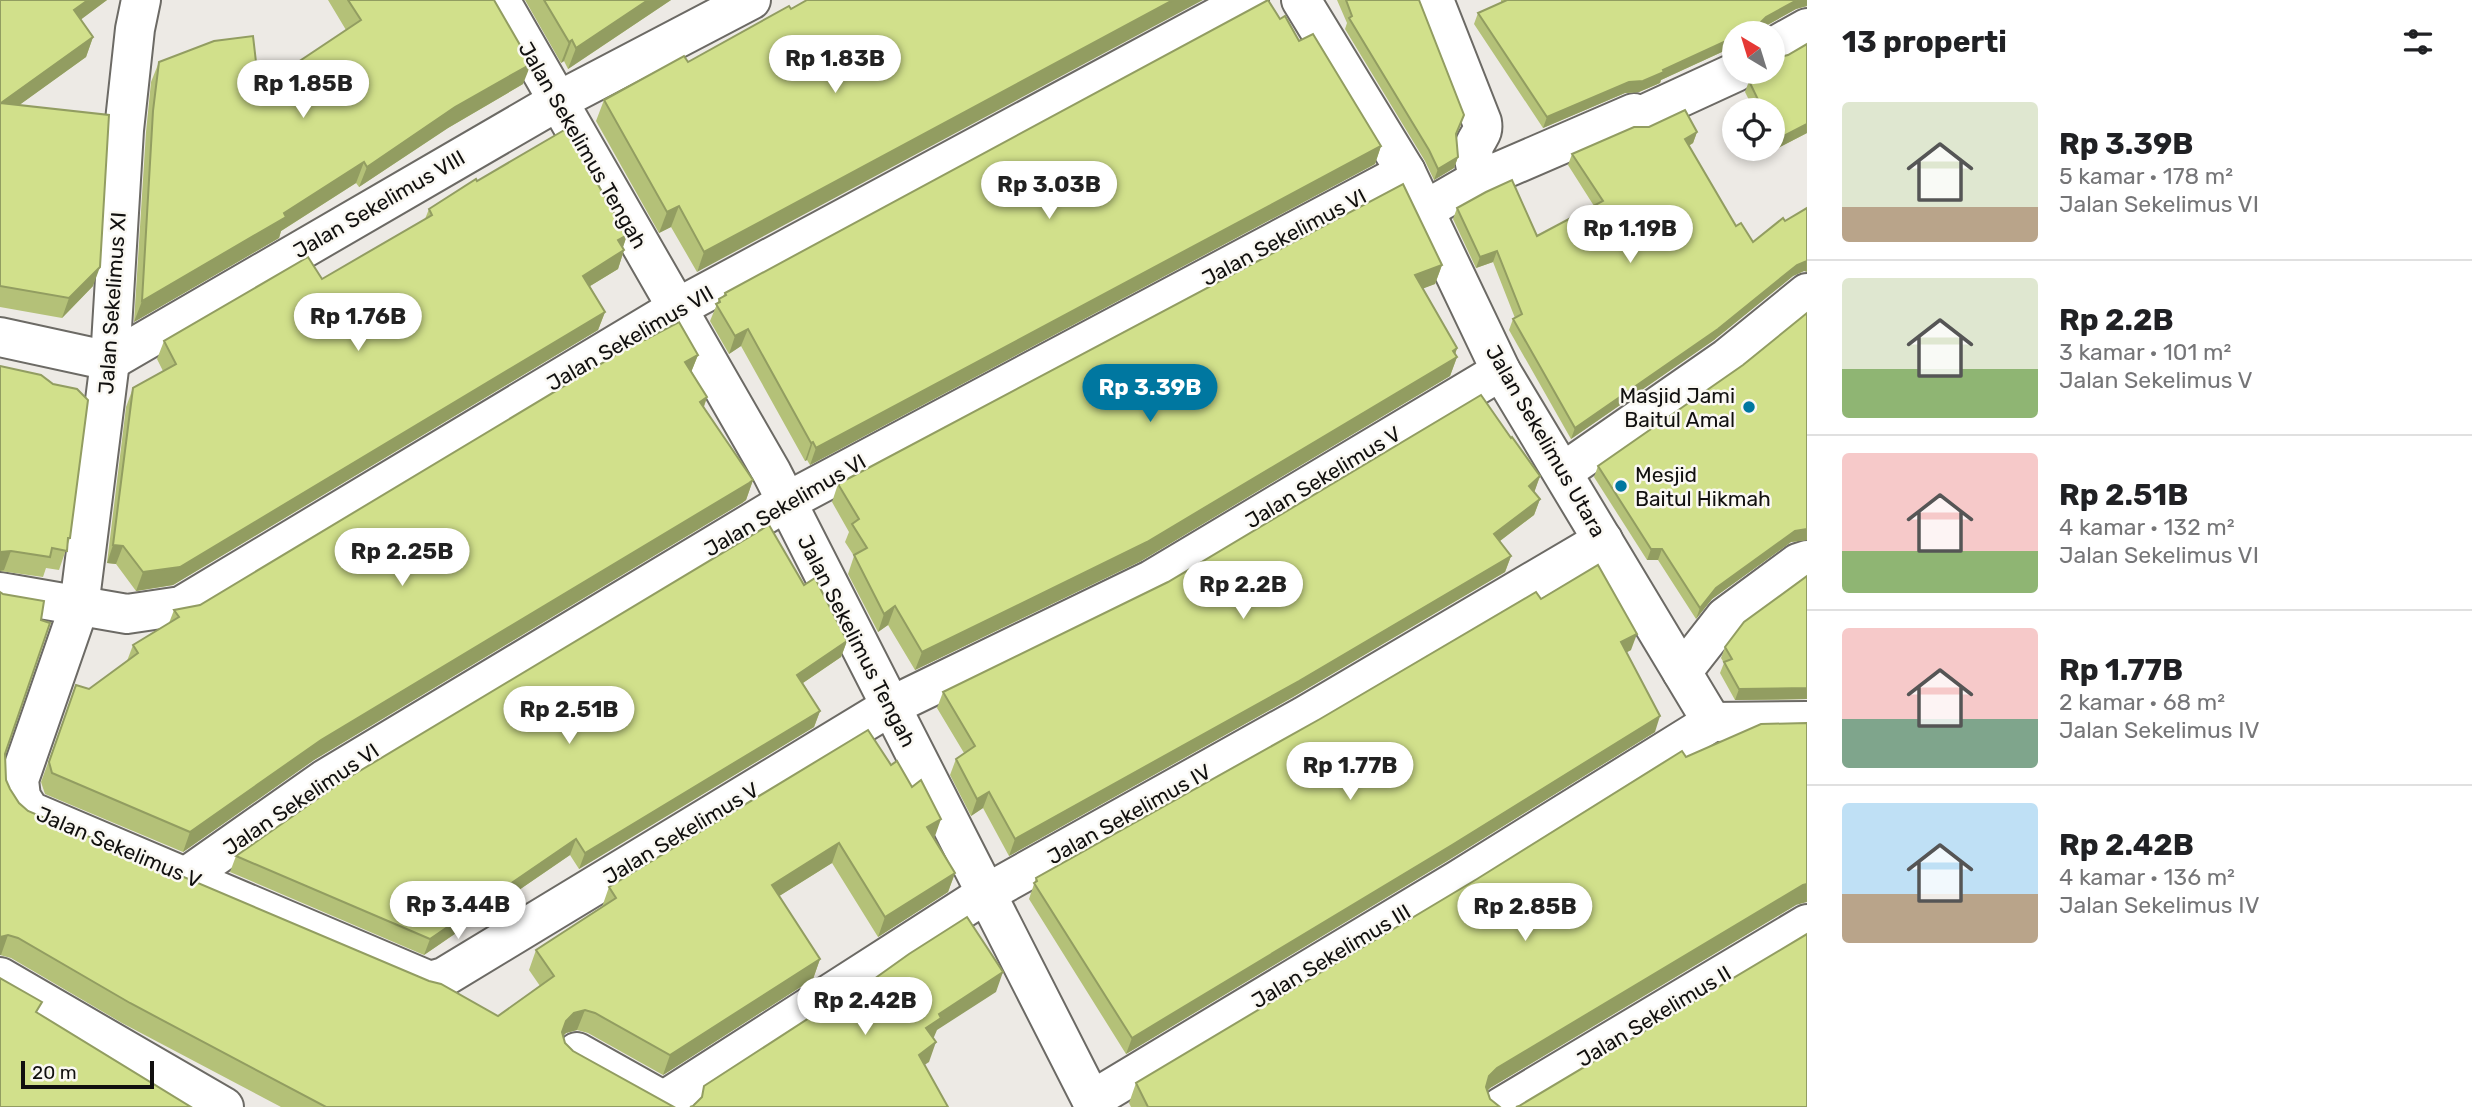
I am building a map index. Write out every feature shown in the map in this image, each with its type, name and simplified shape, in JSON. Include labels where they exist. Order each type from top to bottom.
[{"type":"street","name":"Jalan Sekelimus XI","points":[[79,607],[110,361],[124,130],[135,29],[141,0]]},
{"type":"street","name":"Jalan Sekelimus Tengah","points":[[500,0],[772,473],[1094,1103]]},
{"type":"street","name":"Jalan Sekelimus VIII","points":[[110,361],[558,100],[751,0]]},
{"type":"street","name":"Jalan Sekelimus VII","points":[[0,592],[127,614],[181,606],[677,309],[1249,0]]},
{"type":"street","name":"Jalan Sekelimus Utara","points":[[1301,0],[1406,172],[1501,371],[1712,722]]},
{"type":"street","points":[[1434,0],[1482,122],[1483,131],[1475,144],[1474,153],[1478,174],[1472,183]]},
{"type":"street","points":[[1785,40],[1807,28]]},
{"type":"street","points":[[1424,211],[1472,183],[1634,113],[1636,118],[1722,78]]},
{"type":"street","name":"Jalan Sekelimus VI","points":[[187,876],[325,779],[786,502],[1406,172]]},
{"type":"street","points":[[1563,472],[1727,358],[1807,293]]},
{"type":"street","points":[[0,337],[110,361]]},
{"type":"street","name":"Jalan Sekelimus V","points":[[79,607],[19,780],[21,797],[30,811],[430,981],[444,977],[891,706],[1151,580],[1501,371]]},
{"type":"street","name":"Jalan Sekelimus IV","points":[[669,1104],[987,893],[1304,716],[1603,540]]},
{"type":"street","points":[[1682,672],[1726,617],[1798,563],[1807,560]]},
{"type":"street","points":[[1712,722],[1807,721]]},
{"type":"street","name":"Jalan Sekelimus III","points":[[1094,1103],[1712,722]]},
{"type":"street","name":"Jalan Sekelimus II","points":[[1501,1107],[1807,924]]},
{"type":"street","points":[[0,977],[224,1107]]},
{"type":"street","points":[[577,1052],[669,1104]]},
{"type":"building","points":[[0,0],[88,0],[74,10],[93,37],[1,103],[109,115],[100,267],[69,298],[0,286]]},
{"type":"building","points":[[348,0],[494,0],[531,64],[455,107],[367,167],[364,162],[284,213],[286,217],[142,301],[153,111],[159,62],[214,41],[253,36],[259,88],[361,20]]},
{"type":"building","points":[[544,0],[648,0],[576,48],[572,40],[569,42]]},
{"type":"building","points":[[807,0],[1173,0],[704,252],[679,206],[667,212],[604,100],[684,56],[688,62],[789,6],[791,9]]},
{"type":"building","points":[[1268,0],[1280,19],[1285,16],[1299,41],[1313,34],[1381,146],[816,448],[813,442],[811,443],[748,329],[735,336],[716,304],[725,293]]},
{"type":"building","points":[[1346,0],[1419,0],[1464,115],[1456,134],[1458,157],[1438,169],[1349,18],[1352,16]]},
{"type":"building","points":[[1507,0],[1797,0],[1762,21],[1722,21],[1722,43],[1643,81],[1629,82],[1547,117],[1478,13]]},
{"type":"building","points":[[1807,44],[1807,124],[1785,135],[1785,98],[1757,98],[1750,84],[1785,84],[1785,56]]},
{"type":"building","points":[[1685,110],[1697,132],[1685,139],[1736,226],[1741,223],[1753,242],[1783,218],[1785,221],[1807,208],[1807,261],[1797,265],[1718,329],[1575,428],[1513,319],[1522,314],[1497,251],[1480,257],[1457,208],[1512,180],[1537,236],[1603,201],[1572,154],[1634,127],[1649,127]]},
{"type":"building","points":[[566,129],[627,235],[618,240],[624,250],[583,276],[605,312],[180,567],[143,572],[123,546],[113,545],[133,388],[176,364],[164,341],[308,257],[322,279],[432,215],[429,209],[476,179],[477,181]]},
{"type":"building","points":[[1403,184],[1442,265],[1415,275],[1457,348],[1453,351],[1457,357],[1147,542],[922,652],[895,606],[884,614],[854,555],[867,548],[852,524],[859,519],[838,484]]},
{"type":"building","points":[[1807,313],[1807,529],[1795,531],[1716,588],[1700,608],[1662,549],[1651,549],[1598,466],[1743,365]]},
{"type":"building","points":[[679,322],[698,355],[685,362],[707,397],[700,402],[753,480],[749,483],[321,740],[190,832],[52,773],[49,762],[76,685],[89,689],[138,653],[133,645],[179,617],[174,610],[200,605],[644,338],[645,340]]},
{"type":"building","points":[[0,366],[41,375],[53,384],[77,389],[88,400],[67,551],[52,548],[50,557],[0,552]]},
{"type":"building","points":[[1481,395],[1540,476],[1529,486],[1540,499],[1494,534],[1511,556],[1299,681],[1015,839],[989,792],[977,799],[956,759],[975,746],[943,692],[1168,582]]},
{"type":"building","points":[[769,525],[804,585],[815,578],[847,641],[797,675],[820,711],[585,853],[576,839],[430,939],[236,856],[343,781]]},
{"type":"building","points":[[1598,565],[1637,634],[1621,642],[1660,716],[1132,1038],[1034,883],[1036,878],[1320,719],[1536,592],[1541,599]]},
{"type":"building","points":[[1807,576],[1807,688],[1739,689],[1724,662],[1732,659],[1725,647],[1744,622]]},
{"type":"building","points":[[0,592],[44,601],[41,620],[50,623],[5,754],[6,780],[19,803],[28,811],[441,984],[498,1016],[554,976],[536,950],[616,898],[609,887],[868,730],[891,765],[897,761],[912,787],[921,780],[941,819],[927,827],[955,873],[885,917],[839,843],[772,885],[820,959],[670,1055],[595,1013],[585,1010],[574,1013],[566,1021],[562,1032],[565,1043],[573,1051],[674,1107],[326,1107],[130,1003],[18,938],[8,935],[0,937]]},
{"type":"building","points":[[1807,723],[1807,884],[1497,1068],[1489,1076],[1486,1087],[1490,1099],[1500,1107],[1148,1107],[1136,1083],[1477,879],[1682,751],[1686,757],[1761,724]]},
{"type":"building","points":[[967,917],[1003,972],[939,1014],[941,1018],[926,1028],[936,1042],[919,1055],[948,1107],[690,1107],[702,1097],[704,1086],[843,996],[846,999]]},
{"type":"building","points":[[1807,934],[1807,1107],[1516,1107],[1519,1106]]},
{"type":"building","points":[[0,978],[42,1002],[36,1012],[191,1107],[0,1107]]},
{"type":"place","name":"Masjid Jami Baitul Amal","points":[[1749,407]]},
{"type":"place","name":"Mesjid Baitul Hikmah","points":[[1621,486]]}]
